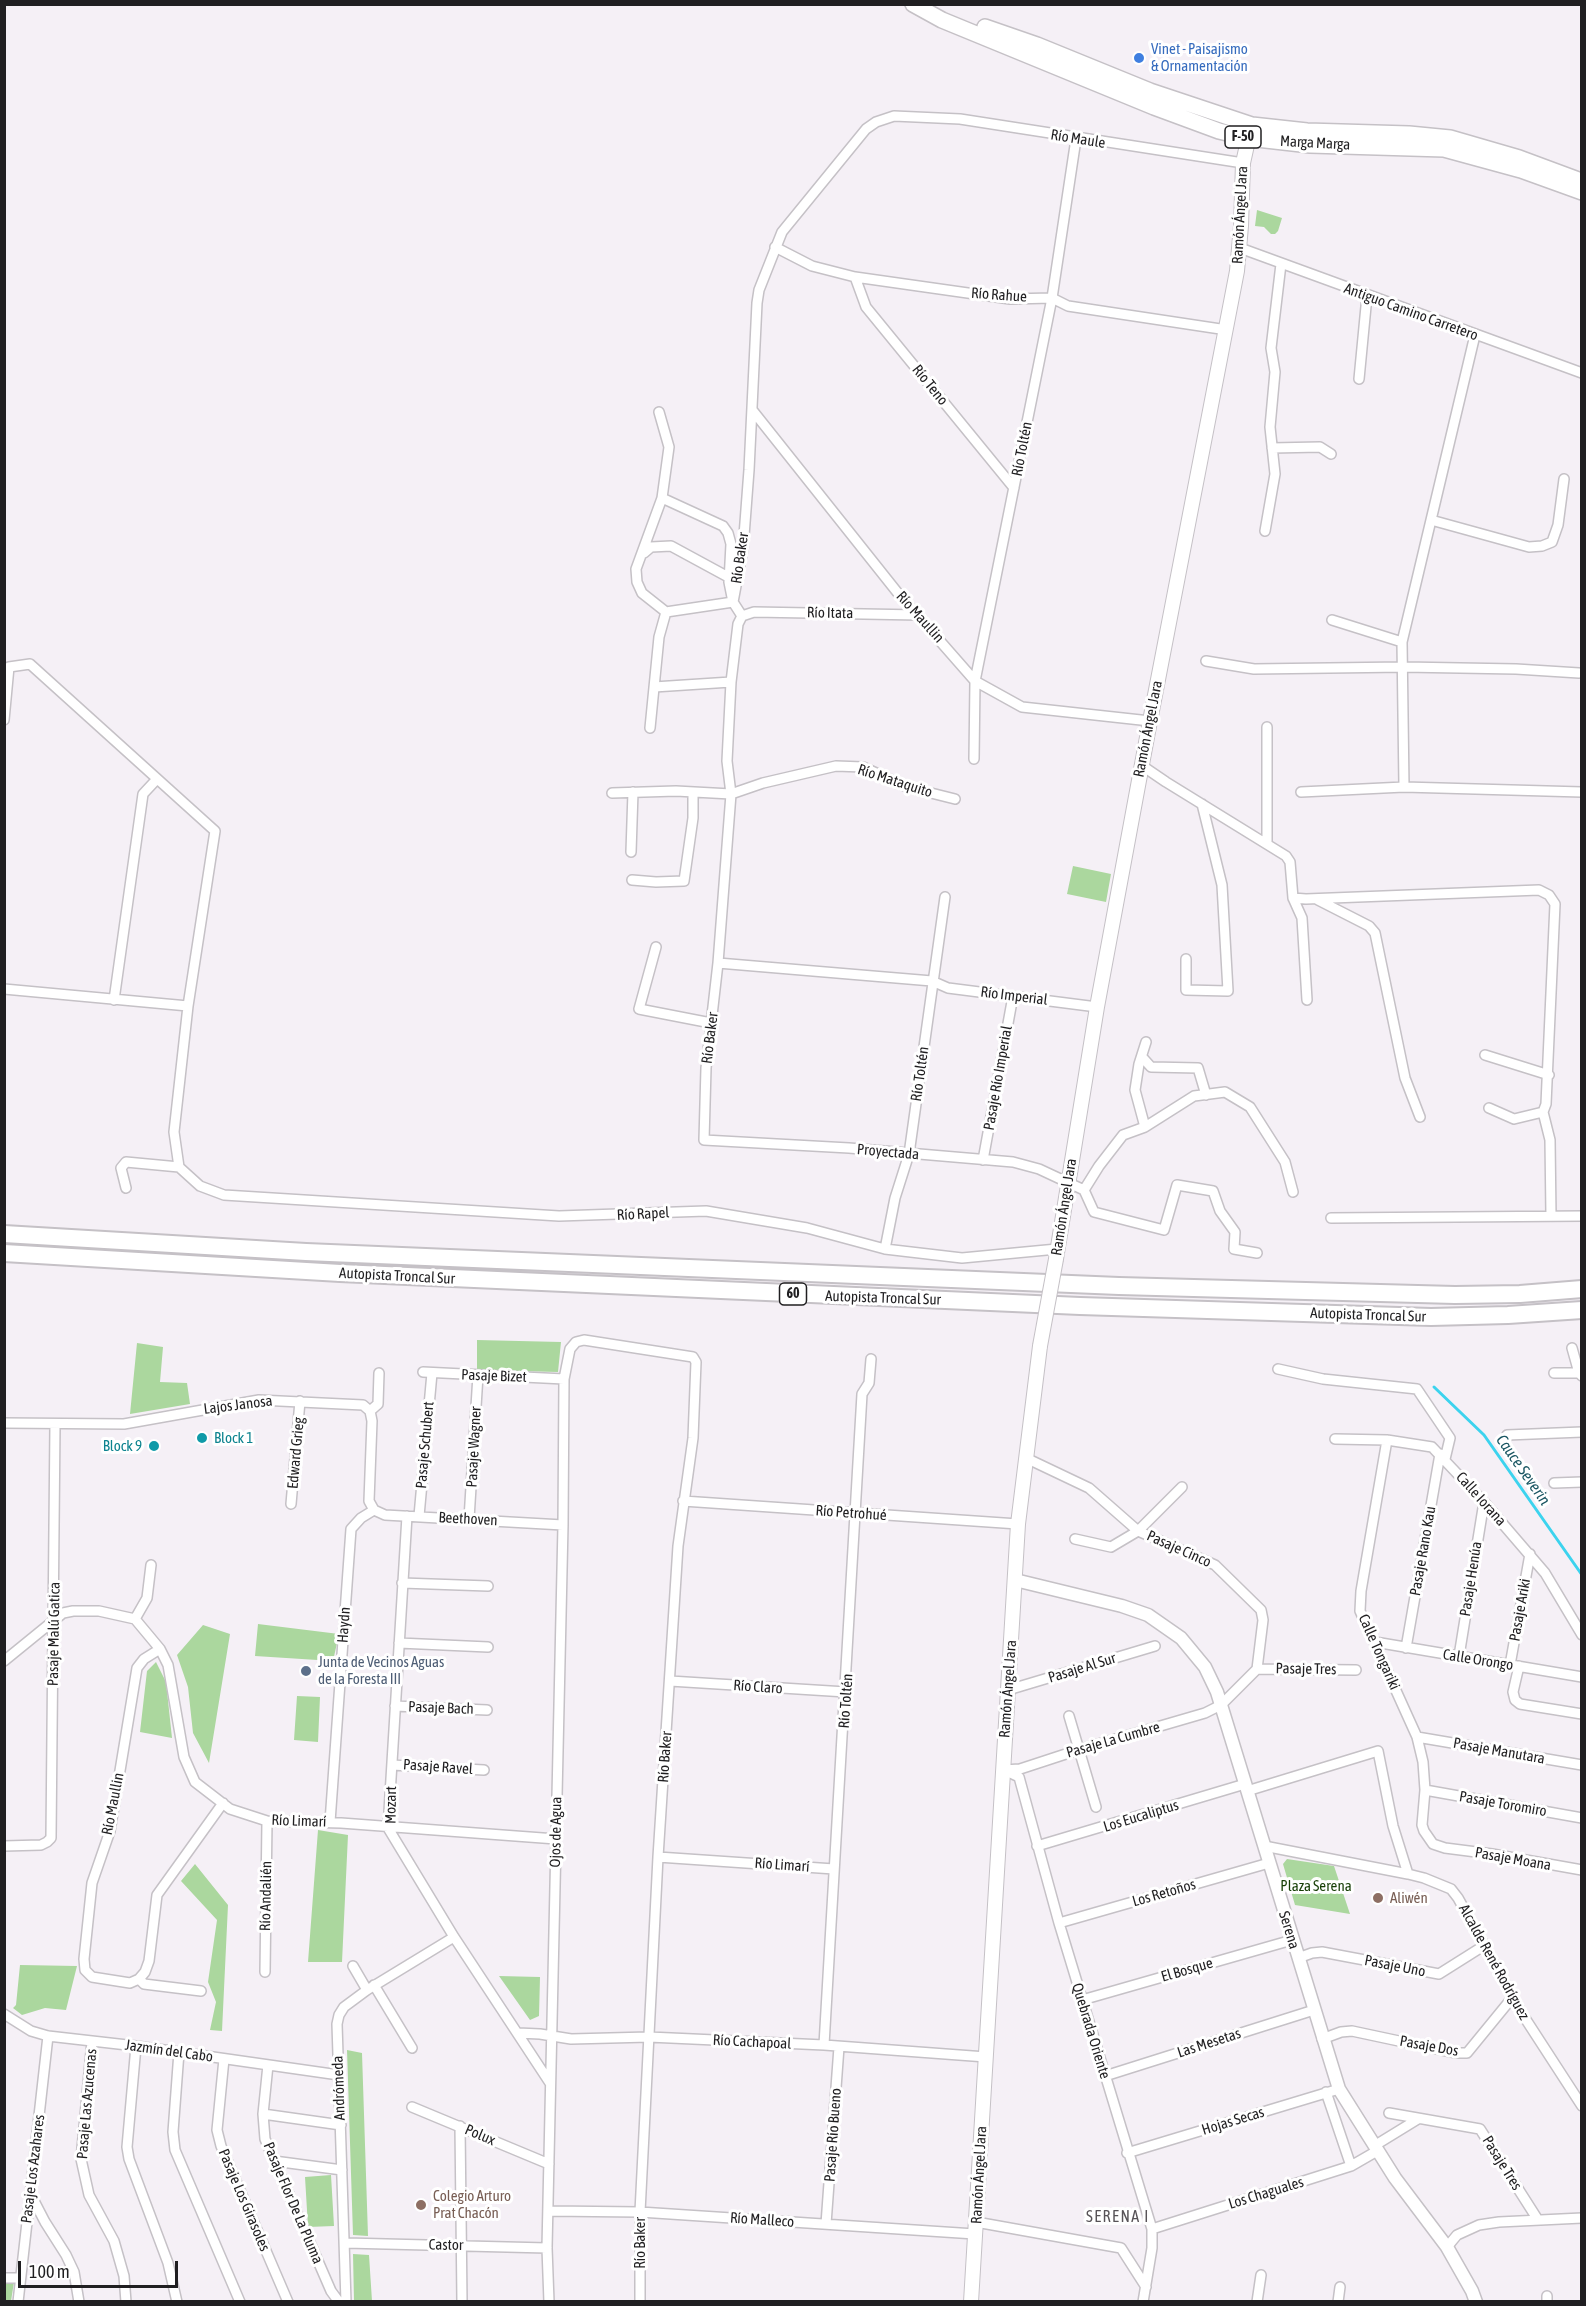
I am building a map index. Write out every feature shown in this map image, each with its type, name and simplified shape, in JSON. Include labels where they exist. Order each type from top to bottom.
[{"type":"highway","name":"Autopista Troncal Sur","points":[[4,1234],[306,1252],[1119,1286],[1455,1296],[1581,1289]]},
{"type":"highway","name":"Autopista Troncal Sur","points":[[4,1253],[363,1275],[1104,1306],[1431,1317],[1581,1310]]},
{"type":"main road","name":"Marga Marga","points":[[917,7],[942,20],[1154,107],[1219,131],[1409,134],[1450,138],[1518,158],[1581,181]]},
{"type":"main road","name":"Marga Marga","points":[[1250,132],[1310,145],[1405,146],[1444,149],[1512,167],[1581,192]]},
{"type":"main road","name":"Ramón Ángel Jara","points":[[971,2301],[1018,1524],[1028,1459],[1040,1346],[1097,1007],[1150,720],[1227,330],[1240,248],[1243,163],[1250,132]]},
{"type":"street","name":"Río Baker","points":[[704,1140],[706,1068],[718,963],[731,794],[727,761],[731,682],[738,624],[742,616],[733,602],[742,549],[753,411],[759,290],[782,232],[866,129],[876,122],[894,116],[914,116]]},
{"type":"street","name":"Río Maule","points":[[914,116],[960,119],[1076,139],[1243,163]]},
{"type":"street","name":"Río Toltén","points":[[974,759],[975,681],[1052,298],[1076,139]]},
{"type":"street","name":"Río Rahue","points":[[776,247],[812,266],[855,278],[1010,299],[1052,298],[1068,306],[1227,330]]},
{"type":"street","name":"Antiguo Camino Carretero","points":[[1240,248],[1581,373]]},
{"type":"street","points":[[1265,531],[1275,474],[1270,427],[1275,372],[1270,348],[1281,264]]},
{"type":"street","name":"Río Teno","points":[[855,278],[866,307],[1014,488]]},
{"type":"street","points":[[1359,380],[1367,296]]},
{"type":"street","points":[[1404,787],[1402,642],[1475,335]]},
{"type":"street","name":"Río Maullin","points":[[753,411],[897,592],[975,681],[1022,707],[1150,720]]},
{"type":"street","points":[[659,412],[669,447],[662,498],[636,569],[637,582],[642,593],[666,612],[733,602],[730,578],[731,544],[728,533],[723,526],[662,498]]},
{"type":"street","points":[[1272,448],[1320,447],[1331,454]]},
{"type":"street","points":[[1431,520],[1529,547],[1542,546],[1552,542],[1558,525],[1564,479]]},
{"type":"street","points":[[641,555],[651,547],[671,546],[730,578]]},
{"type":"street","points":[[650,728],[659,637],[666,612]]},
{"type":"street","name":"Río Itata","points":[[742,616],[754,612],[919,615]]},
{"type":"street","points":[[1332,620],[1402,642]]},
{"type":"street","points":[[4,657],[9,667],[4,720]]},
{"type":"street","points":[[1206,661],[1254,669],[1404,667],[1516,669],[1579,674]]},
{"type":"street","points":[[9,667],[30,664],[215,831],[188,1006],[174,1132],[179,1167],[126,1162],[121,1168],[126,1188]]},
{"type":"street","points":[[654,687],[731,682]]},
{"type":"street","points":[[1267,727],[1267,844]]},
{"type":"street","points":[[1142,765],[1286,856],[1290,862],[1293,898],[1302,918],[1306,1000]]},
{"type":"street","name":"Río Mataquito","points":[[731,794],[763,783],[836,766],[863,767],[907,787],[955,799]]},
{"type":"street","points":[[114,1000],[143,794],[157,778]]},
{"type":"street","points":[[1301,792],[1404,787],[1581,792]]},
{"type":"street","points":[[631,852],[633,792]]},
{"type":"street","points":[[632,880],[684,881],[693,818],[693,792]]},
{"type":"street","points":[[612,793],[731,794]]},
{"type":"street","points":[[1186,959],[1186,990],[1228,991],[1222,885],[1202,804]]},
{"type":"street","points":[[1293,898],[1539,890],[1550,895],[1555,904],[1549,1075],[1543,1112],[1550,1140],[1551,1216]]},
{"type":"street","name":"Río Toltén","points":[[885,1250],[896,1198],[909,1154],[945,897]]},
{"type":"street","points":[[1316,899],[1369,927],[1375,933],[1405,1078],[1420,1116]]},
{"type":"street","points":[[656,947],[639,1010],[711,1023]]},
{"type":"street","points":[[718,963],[932,981]]},
{"type":"street","name":"Río Imperial","points":[[932,981],[948,988],[1097,1007]]},
{"type":"street","points":[[4,989],[188,1006]]},
{"type":"street","name":"Pasaje Río Imperial","points":[[983,1160],[1013,996]]},
{"type":"street","points":[[1145,1127],[1135,1090],[1146,1042]]},
{"type":"street","points":[[1485,1055],[1549,1075]]},
{"type":"street","points":[[1142,1057],[1151,1067],[1198,1068],[1206,1095]]},
{"type":"street","points":[[1257,1253],[1234,1249],[1234,1232],[1220,1211],[1213,1191],[1177,1185],[1164,1230],[1094,1212],[1084,1190],[1123,1135],[1145,1127],[1194,1096],[1225,1092],[1250,1107],[1284,1162],[1293,1192]]},
{"type":"street","points":[[1490,1108],[1514,1119],[1543,1112]]},
{"type":"street","name":"Proyectada","points":[[704,1140],[1013,1162],[1039,1169],[1084,1190]]},
{"type":"street","name":"Río Rapel","points":[[179,1167],[200,1186],[224,1194],[560,1216],[706,1211],[807,1228],[885,1250],[962,1258],[1056,1254]]},
{"type":"street","points":[[1331,1218],[1581,1215]]},
{"type":"street","name":"Río Baker","points":[[567,1363],[570,1349],[576,1342],[584,1340],[693,1357],[697,1372],[693,1438],[678,1546],[658,1857],[640,2212],[640,2301]]},
{"type":"street","points":[[1554,1373],[1580,1374],[1572,1348]]},
{"type":"street","name":"Río Toltén","points":[[824,2045],[862,1394],[869,1383],[871,1359]]},
{"type":"street","name":"Ojos de Agua","points":[[549,2301],[547,2248],[550,2084],[563,1525],[564,1379],[567,1363]]},
{"type":"street","name":"Pasaje Rano Kau","points":[[1278,1369],[1323,1379],[1417,1389],[1450,1437],[1442,1456],[1406,1648]]},
{"type":"street","name":"Pasaje Bizet","points":[[427,1372],[564,1379]]},
{"type":"street","name":"Pasaje Schubert","points":[[419,1516],[427,1372]]},
{"type":"street","points":[[374,1510],[369,1501],[372,1422],[370,1411],[378,1404],[380,1373]]},
{"type":"street","name":"Pasaje Wagner","points":[[469,1519],[478,1375]]},
{"type":"street","name":"Lajos Janosa","points":[[4,1423],[124,1424],[259,1400],[363,1405],[370,1411]]},
{"type":"street","name":"Edward Grieg","points":[[291,1504],[300,1401]]},
{"type":"street","name":"Pasaje Malú Gatica","points":[[4,1846],[41,1845],[51,1838],[55,1424]]},
{"type":"street","points":[[1507,1434],[1581,1432]]},
{"type":"street","name":"Calle Iorana","points":[[1335,1439],[1388,1440],[1432,1447],[1530,1554],[1545,1573],[1581,1635]]},
{"type":"street","name":"Calle Tongariki","points":[[1388,1440],[1359,1601],[1360,1611],[1417,1737],[1423,1762],[1425,1790],[1422,1825],[1424,1831],[1433,1844],[1445,1848]]},
{"type":"street","name":"Pasaje Cinco","points":[[1028,1459],[1089,1488],[1138,1531],[1215,1565],[1261,1610],[1263,1620],[1257,1669]]},
{"type":"street","points":[[1554,1483],[1581,1482]]},
{"type":"street","points":[[1075,1539],[1111,1547],[1138,1531],[1182,1487]]},
{"type":"street","name":"Río Petrohué","points":[[683,1501],[1018,1524]]},
{"type":"street","name":"Pasaje Henúa","points":[[1459,1656],[1484,1502]]},
{"type":"street","name":"Beethoven","points":[[374,1510],[385,1515],[563,1525]]},
{"type":"street","name":"Haydn","points":[[330,1822],[351,1529],[361,1518],[374,1510]]},
{"type":"street","name":"Mozart","points":[[407,1516],[388,1828],[454,1937],[550,2084]]},
{"type":"street","name":"Pasaje Ariki","points":[[1530,1554],[1514,1666],[1515,1700],[1520,1704],[1581,1714]]},
{"type":"street","points":[[4,1661],[54,1619],[73,1611],[99,1611],[135,1620],[147,1598],[151,1564]]},
{"type":"street","name":"Serena","points":[[1015,1580],[1122,1606],[1159,1622],[1181,1638],[1198,1657],[1212,1680],[1314,2010],[1351,2166]]},
{"type":"street","points":[[402,1583],[488,1586]]},
{"type":"street","name":"Río Limarí","points":[[135,1620],[160,1649],[168,1665],[184,1758],[195,1782],[230,1809],[267,1821],[330,1822],[555,1839]]},
{"type":"street","name":"Calle Orongo","points":[[1375,1642],[1581,1677]]},
{"type":"street","points":[[399,1643],[488,1647]]},
{"type":"street","name":"Pasaje Al Sur","points":[[1008,1690],[1155,1646]]},
{"type":"street","name":"Río Maullin","points":[[139,1979],[130,1983],[92,1977],[85,1970],[84,1959],[92,1883],[110,1831],[136,1668],[144,1659],[160,1649]]},
{"type":"street","points":[[1221,1706],[1257,1669]]},
{"type":"street","name":"Pasaje Tres","points":[[1257,1669],[1356,1670]]},
{"type":"street","name":"Río Claro","points":[[670,1681],[846,1692]]},
{"type":"street","name":"Pasaje Bach","points":[[395,1706],[487,1710]]},
{"type":"street","name":"Pasaje La Cumbre","points":[[1004,1770],[1020,1769],[1205,1713],[1221,1706]]},
{"type":"street","points":[[1069,1716],[1096,1808]]},
{"type":"street","name":"Pasaje Manutara","points":[[1417,1737],[1581,1765]]},
{"type":"street","points":[[1246,1788],[1378,1751],[1393,1826],[1408,1875]]},
{"type":"street","name":"Pasaje Ravel","points":[[392,1765],[484,1770]]},
{"type":"street","name":"Quebrada Oriente","points":[[1004,1770],[1019,1777],[1104,2076],[1152,2229],[1152,2248],[1143,2301]]},
{"type":"street","name":"Los Eucaliptus","points":[[1037,1846],[1246,1788]]},
{"type":"street","name":"Pasaje Toromiro","points":[[1425,1790],[1581,1818]]},
{"type":"street","points":[[201,1991],[144,1984],[139,1979],[145,1972],[149,1961],[157,1895],[222,1803]]},
{"type":"street","name":"Río Andalién","points":[[265,1972],[267,1821]]},
{"type":"street","name":"Alcalde René Rodríguez","points":[[1264,1846],[1424,1878],[1451,1890],[1485,1945],[1512,1998],[1581,2106]]},
{"type":"street","name":"Pasaje Moana","points":[[1445,1848],[1581,1870]]},
{"type":"street","name":"Río Limarí","points":[[658,1857],[834,1869]]},
{"type":"street","name":"Los Retoños","points":[[1059,1923],[1269,1863]]},
{"type":"street","name":"Andrómeda","points":[[346,2301],[346,2243],[337,2024],[339,2015],[344,2007],[371,1988],[454,1937]]},
{"type":"street","name":"El Bosque","points":[[1082,2000],[1292,1940]]},
{"type":"street","name":"Pasaje Uno","points":[[1298,1958],[1322,1952],[1439,1974],[1485,1945]]},
{"type":"street","points":[[353,1966],[412,2048]]},
{"type":"street","name":"Pasaje Dos","points":[[1322,2038],[1352,2031],[1455,2053],[1467,2053],[1512,1998]]},
{"type":"street","name":"Las Mesetas","points":[[1104,2076],[1314,2010]]},
{"type":"street","name":"Jazmín del Cabo","points":[[4,2014],[31,2031],[48,2036],[339,2075]]},
{"type":"street","points":[[4,2024],[18,2021]]},
{"type":"street","name":"Río Cachapoal","points":[[518,2033],[571,2039],[649,2037],[824,2045],[986,2057]]},
{"type":"street","name":"Pasaje Los Azahares","points":[[18,2301],[48,2036]]},
{"type":"street","name":"Pasaje Las Azucenas","points":[[92,2041],[81,2159],[89,2195],[114,2241],[124,2276],[126,2301]]},
{"type":"street","points":[[136,2046],[127,2147],[129,2159],[168,2263],[177,2301]]},
{"type":"street","name":"Pasaje Río Bueno","points":[[826,2224],[839,2047]]},
{"type":"street","points":[[179,2052],[173,2132],[175,2150],[240,2301]]},
{"type":"street","name":"Pasaje Los Girasoles","points":[[224,2059],[217,2130],[221,2146],[288,2301]]},
{"type":"street","name":"Pasaje Flor De La Pluma","points":[[268,2065],[263,2114],[266,2139],[331,2291],[339,2301]]},
{"type":"street","name":"Serena","points":[[1332,2090],[1446,2247],[1472,2290],[1476,2301]]},
{"type":"street","name":"Hojas Secas","points":[[1127,2153],[1332,2090]]},
{"type":"street","name":"Polux","points":[[412,2108],[549,2164]]},
{"type":"street","name":"Pasaje Tres","points":[[1389,2113],[1480,2129],[1538,2220]]},
{"type":"street","points":[[263,2114],[341,2125]]},
{"type":"street","points":[[1376,2149],[1418,2119]]},
{"type":"street","points":[[460,2127],[462,2301]]},
{"type":"street","name":"Los Chaguales","points":[[1152,2229],[1351,2166],[1376,2149]]},
{"type":"street","points":[[274,2161],[342,2170]]},
{"type":"street","points":[[31,2195],[74,2272],[79,2301]]},
{"type":"street","name":"Río Malleco","points":[[549,2211],[640,2212],[826,2224],[976,2228]]},
{"type":"street","points":[[1446,2247],[1457,2235],[1479,2225],[1581,2218]]},
{"type":"street","points":[[976,2228],[1121,2247],[1146,2287]]},
{"type":"street","name":"Castor","points":[[346,2243],[547,2248]]},
{"type":"street","points":[[1257,2301],[1261,2275]]},
{"type":"street","points":[[4,2278],[19,2278]]},
{"type":"street","points":[[1338,2301],[1340,2288]]},
{"type":"green space","points":[[1257,210],[1282,218],[1275,234],[1271,234],[1264,227],[1255,226]]},
{"type":"green space","points":[[1073,866],[1111,874],[1106,902],[1067,894]]},
{"type":"green space","points":[[477,1340],[561,1342],[558,1372],[477,1370]]},
{"type":"green space","points":[[137,1343],[163,1347],[160,1382],[187,1383],[190,1404],[130,1414]]},
{"type":"green space","points":[[258,1624],[339,1634],[333,1661],[255,1656]]},
{"type":"green space","points":[[203,1625],[230,1634],[209,1763],[193,1733],[188,1687],[177,1655]]},
{"type":"green space","points":[[156,1662],[166,1682],[172,1738],[140,1732],[147,1671]]},
{"type":"green space","points":[[297,1696],[320,1697],[318,1742],[294,1740]]},
{"type":"green space","points":[[318,1830],[348,1835],[342,1962],[308,1962]]},
{"type":"green space","name":"Plaza Serena","points":[[1287,1859],[1334,1866],[1350,1914],[1295,1905],[1283,1864]]},
{"type":"green space","points":[[195,1864],[228,1905],[222,2031],[210,2030],[216,2002],[208,1982],[217,1920],[181,1881]]},
{"type":"green space","points":[[20,1965],[77,1966],[66,2010],[45,2008],[22,2015],[13,2008],[16,2005]]},
{"type":"green space","points":[[499,1976],[540,1977],[539,2016],[530,2020]]},
{"type":"green space","points":[[347,2050],[362,2053],[368,2236],[353,2235]]},
{"type":"green space","points":[[331,2175],[334,2226],[308,2227],[305,2177]]},
{"type":"green space","points":[[353,2254],[369,2255],[372,2301],[354,2301]]},
{"type":"green space","points":[[4,2282],[14,2282],[11,2301],[5,2301]]},
{"type":"waterway","name":"Cauce Severin","points":[[1434,1387],[1484,1435],[1582,1575]]},
{"type":"place","name":"Vinet - Paisajismo & Ornamentación","points":[[1139,58]]},
{"type":"place","name":"Block 1","points":[[202,1438]]},
{"type":"place","name":"Block 9","points":[[154,1446]]},
{"type":"place","name":"Junta de Vecinos Aguas de la Foresta III","points":[[306,1671]]},
{"type":"place","name":"Aliwén","points":[[1378,1898]]},
{"type":"place","name":"Colegio Arturo Prat Chacón","points":[[421,2205]]},
{"type":"district","name":"SERENA I","points":[[1118,2217]]}]
